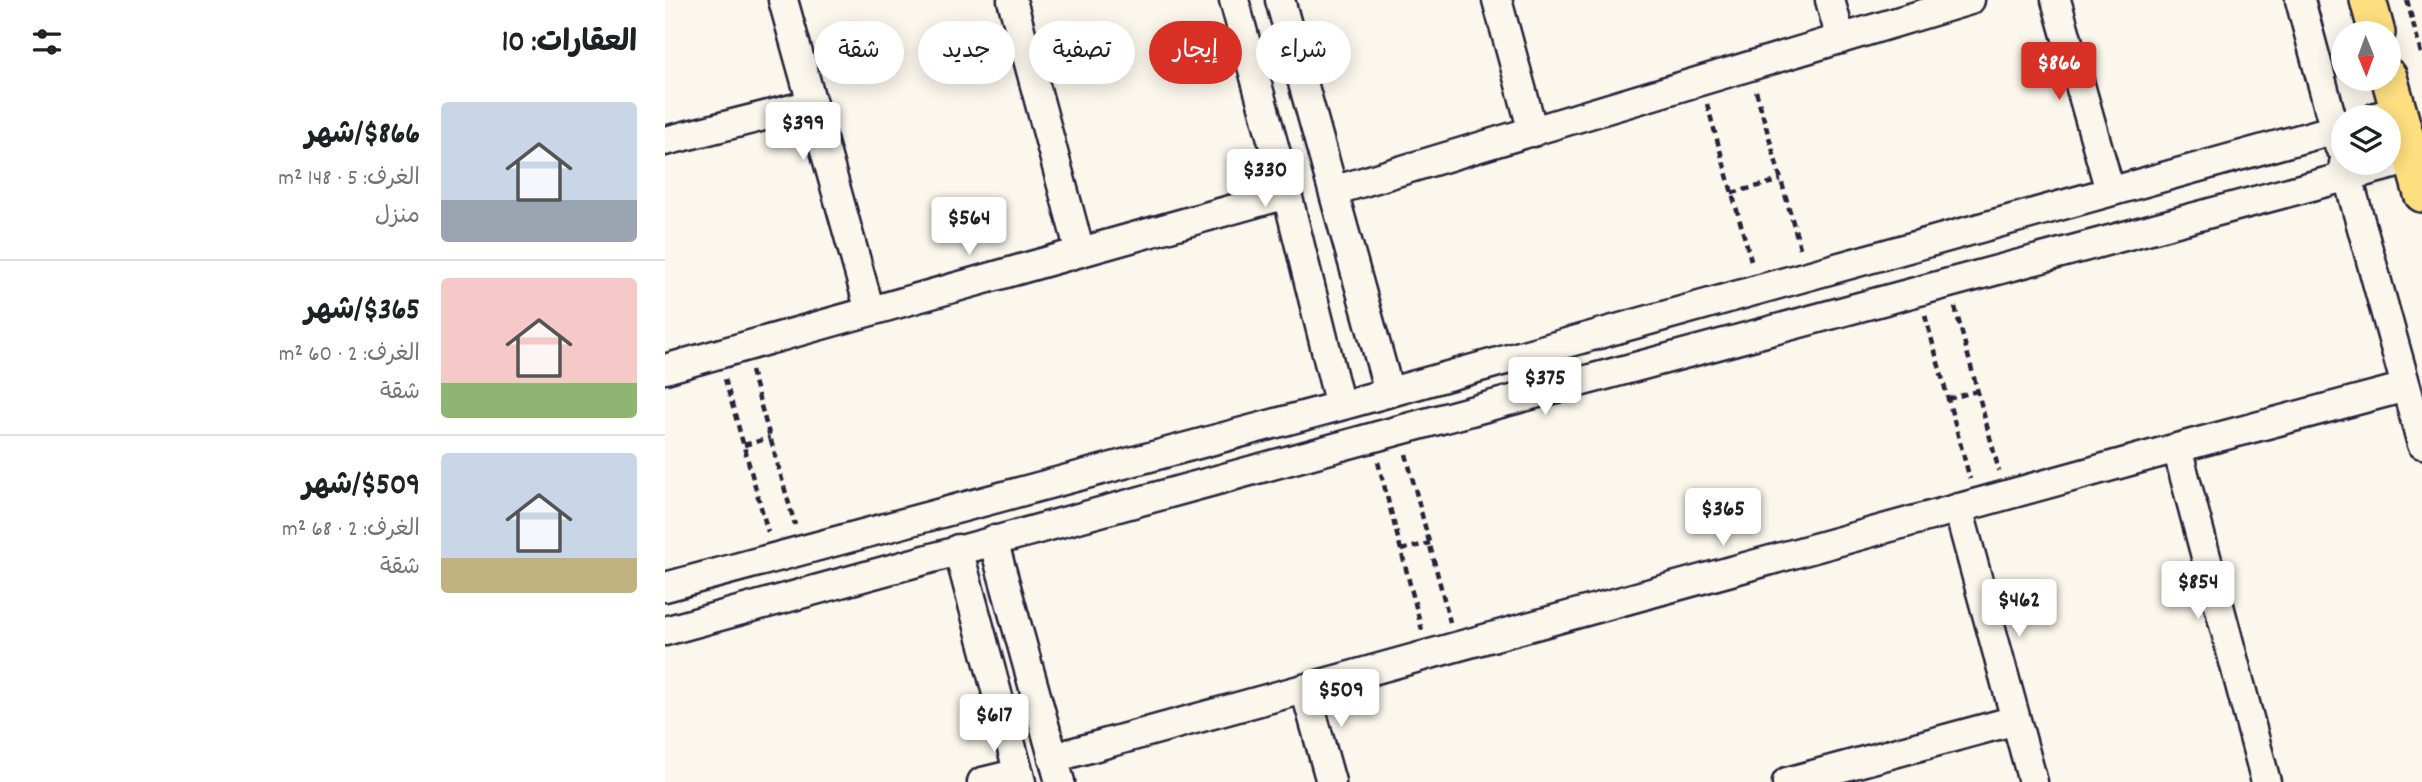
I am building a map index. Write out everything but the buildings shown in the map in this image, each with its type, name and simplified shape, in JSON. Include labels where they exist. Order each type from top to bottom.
[{"type":"main road","points":[[2368,0],[2374,21]]},
{"type":"main road","points":[[2401,138],[2413,159],[2422,194]]},
{"type":"street","points":[[783,0],[870,311]]},
{"type":"street","points":[[1012,0],[1080,252]]},
{"type":"street","points":[[1234,0],[1287,194],[1340,406]]},
{"type":"street","points":[[1280,0],[1389,392]]},
{"type":"street","points":[[1497,0],[1532,132]]},
{"type":"street","points":[[1830,0],[1841,39]]},
{"type":"street","points":[[1333,191],[1970,0]]},
{"type":"street","points":[[2056,0],[2110,191]]},
{"type":"street","points":[[2300,0],[2332,105]]},
{"type":"street","points":[[665,141],[812,104]]},
{"type":"street","points":[[665,587],[1340,406],[2331,130]]},
{"type":"street","points":[[2401,160],[2413,159]]},
{"type":"street","points":[[665,631],[993,540],[1948,284],[2331,171]]},
{"type":"street","points":[[2347,175],[2422,444]]},
{"type":"street","points":[[665,369],[1287,194]]},
{"type":"street","points":[[993,540],[1056,770],[1305,689],[2406,387]]},
{"type":"street","points":[[2177,448],[2266,782]]},
{"type":"street","points":[[1967,506],[2016,720],[2033,782]]},
{"type":"street","points":[[958,550],[1020,777],[982,782]]},
{"type":"street","points":[[1305,689],[1331,782]]},
{"type":"street","points":[[1787,782],[2016,720]]},
{"type":"path","points":[[2407,0],[2422,57]]},
{"type":"path","points":[[1749,67],[1808,275]]},
{"type":"path","points":[[1700,81],[1759,289]]},
{"type":"path","points":[[1732,193],[1781,180]]},
{"type":"path","points":[[1948,284],[2006,495]]},
{"type":"path","points":[[1919,292],[1948,399],[1967,506]]},
{"type":"path","points":[[731,351],[770,438],[789,554]]},
{"type":"path","points":[[731,351],[744,445],[789,554]]},
{"type":"path","points":[[1948,399],[1977,391]]},
{"type":"path","points":[[1400,430],[1457,646]]},
{"type":"path","points":[[744,445],[770,438]]},
{"type":"path","points":[[1371,438],[1429,654]]},
{"type":"path","points":[[1401,550],[1430,543]]}]
